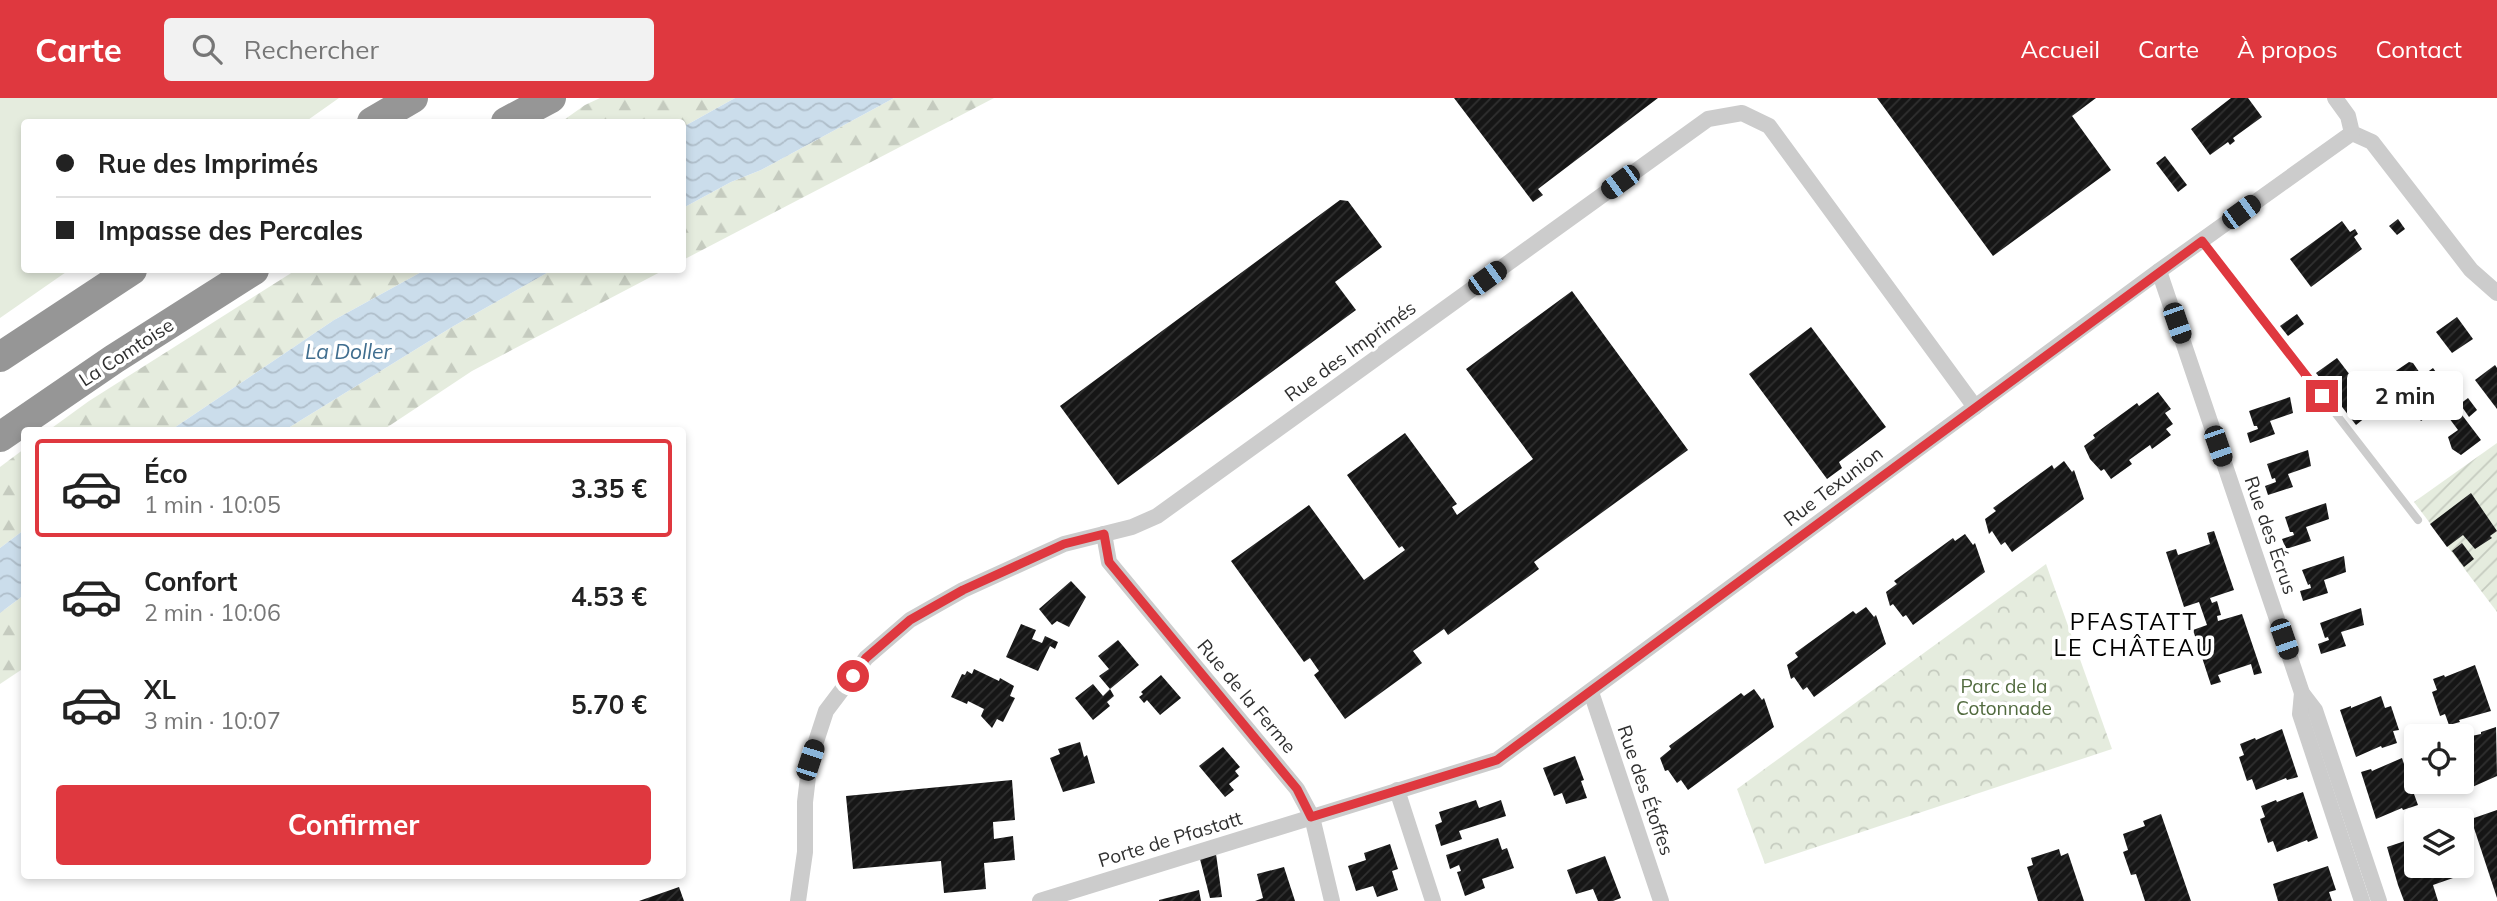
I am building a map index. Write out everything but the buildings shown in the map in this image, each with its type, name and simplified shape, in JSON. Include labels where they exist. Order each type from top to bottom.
[{"type":"highway","points":[[377,119],[413,98]]},
{"type":"highway","points":[[512,119],[551,98]]},
{"type":"highway","points":[[0,357],[127,273]]},
{"type":"highway","name":"La Comtoise","points":[[0,437],[114,359],[249,273]]},
{"type":"street","points":[[2335,98],[2348,116],[2351,133],[2372,142],[2471,270],[2497,293]]},
{"type":"street","name":"Rue des Imprimés","points":[[798,901],[805,852],[810,760],[826,712],[866,658],[910,620],[963,590],[1064,544],[1132,527],[1157,516],[1708,118],[1742,113],[1769,127],[1975,407]]},
{"type":"street","name":"Rue Texunion","points":[[1311,817],[1497,760],[2159,271],[2351,133]]},
{"type":"street","name":"Rue des Écrus","points":[[2159,271],[2302,693],[2315,710],[2379,901]]},
{"type":"street","name":"Rue de la Ferme","points":[[1104,534],[1109,562],[1297,789],[1311,817],[1332,901]]},
{"type":"street","name":"Rue des Étoffes","points":[[1591,692],[1661,901]]},
{"type":"street","name":"Rue des Écrus","points":[[2302,693],[2300,714],[2362,901]]},
{"type":"street","points":[[1397,790],[1433,901]]},
{"type":"street","name":"Porte de Pfastatt","points":[[1040,901],[1311,817]]},
{"type":"lane","points":[[2202,241],[2418,520]]},
{"type":"green space","points":[[0,98],[339,98],[309,119],[21,119],[21,273],[65,273],[0,318]]},
{"type":"green space","points":[[600,98],[735,98],[686,125],[686,119],[565,119]]},
{"type":"green space","points":[[894,98],[994,98],[686,258],[686,206],[731,182],[761,170]]},
{"type":"green space","points":[[291,273],[420,273],[334,320],[175,427],[53,427],[89,401]]},
{"type":"green space","points":[[547,273],[658,273],[472,371],[388,427],[290,427],[452,327]]},
{"type":"green space","points":[[2497,443],[2497,612],[2414,502]]},
{"type":"green space","points":[[21,451],[21,532],[0,548],[0,467]]},
{"type":"green space","name":"Parc de la Cotonnade","points":[[2046,564],[2112,749],[1765,864],[1737,789]]},
{"type":"green space","points":[[21,597],[21,670],[0,684],[0,613]]},
{"type":"water","points":[[735,98],[894,98],[761,170],[731,182],[686,206],[686,125]]},
{"type":"water","name":"La Doller","points":[[420,273],[547,273],[452,327],[290,427],[175,427],[334,320]]},
{"type":"water","points":[[21,532],[21,597],[0,613],[0,548]]},
{"type":"district","name":"PFASTATT LE CHÂTEAU","points":[[2134,634]]},
{"type":"route","points":[[853,676],[866,658],[910,620],[963,590],[1064,544],[1104,534],[1109,562],[1297,789],[1311,817],[1497,760],[2202,241],[2322,396]]}]
